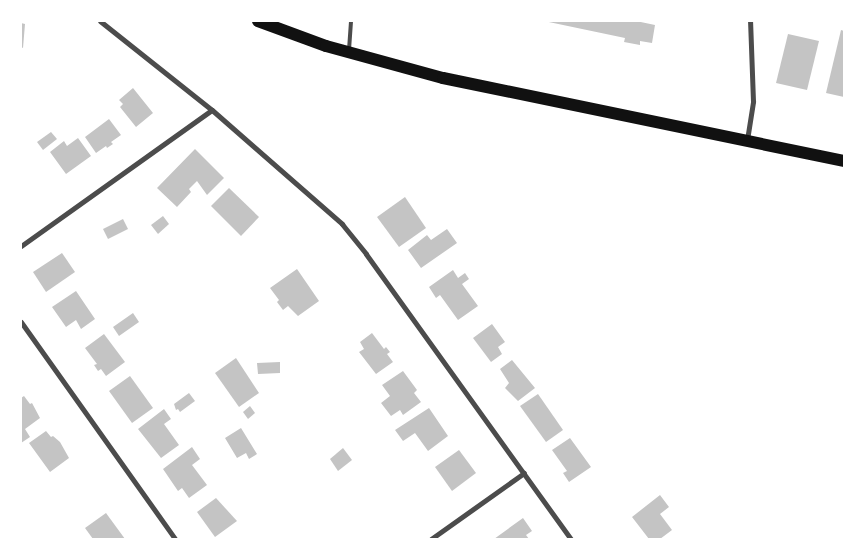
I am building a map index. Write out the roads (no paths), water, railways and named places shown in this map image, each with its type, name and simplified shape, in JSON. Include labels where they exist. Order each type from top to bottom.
[{"type":"main road","points":[[258,21],[348,52],[443,78],[844,161]]},
{"type":"street","points":[[100,21],[212,110],[342,224],[571,539]]},
{"type":"street","points":[[747,141],[753,101],[750,21]]},
{"type":"street","points":[[21,246],[212,110]]},
{"type":"street","points":[[21,322],[175,539]]},
{"type":"street","points":[[431,539],[524,473]]},
{"type":"lane","points":[[348,52],[351,21]]}]
